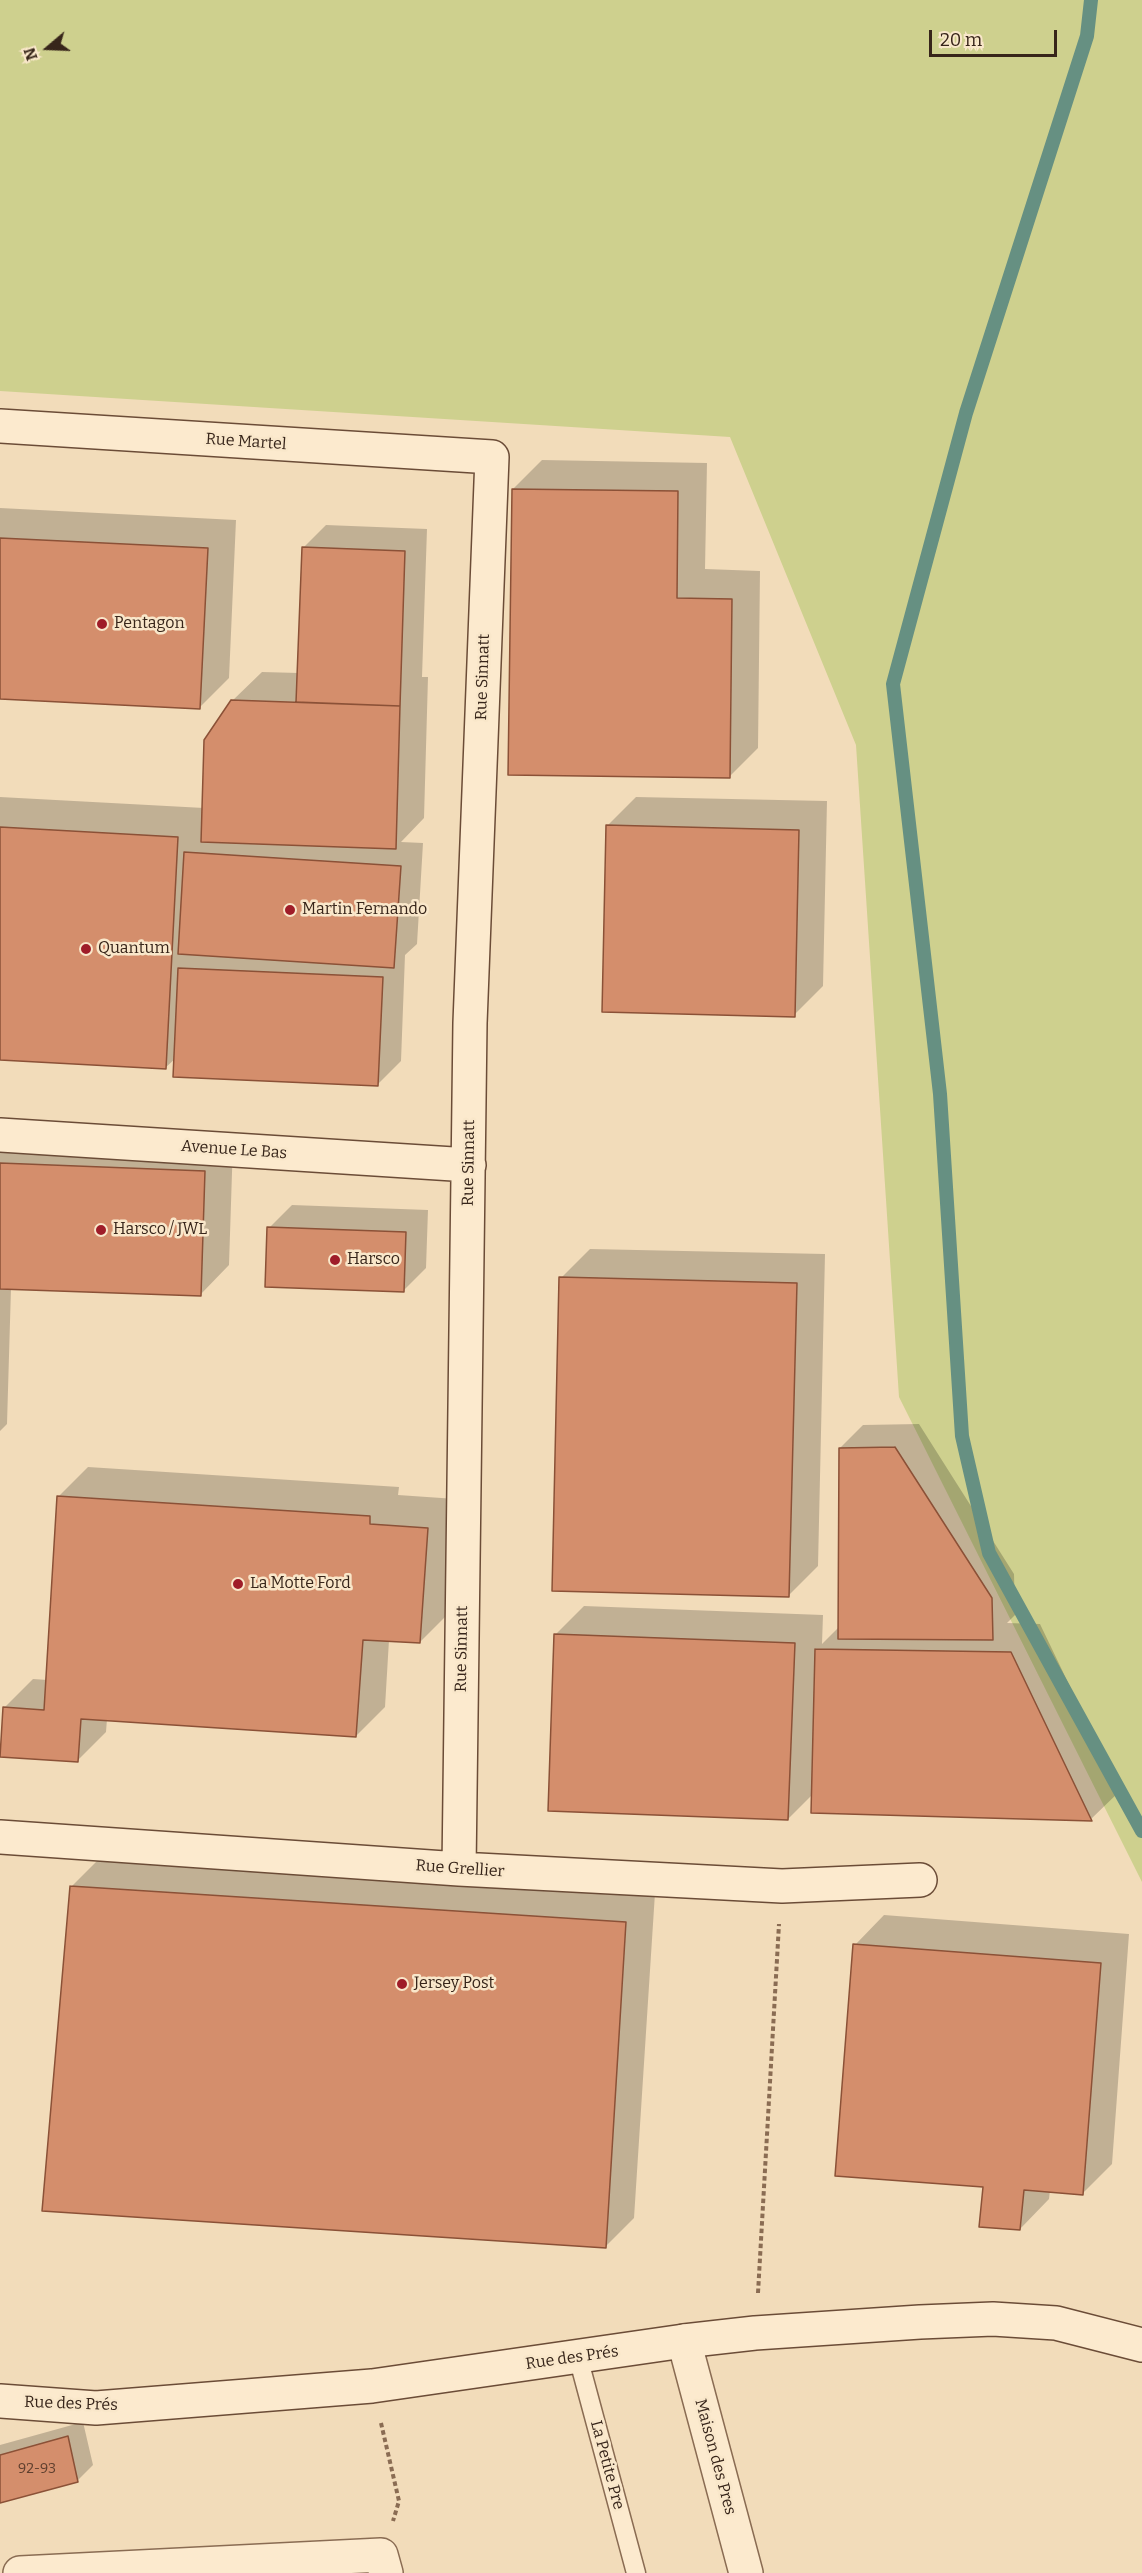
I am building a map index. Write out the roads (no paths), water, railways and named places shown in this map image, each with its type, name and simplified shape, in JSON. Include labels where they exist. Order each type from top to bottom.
[{"type":"street","name":"Rue Martel","points":[[0,426],[492,457]]},
{"type":"street","name":"Rue Sinnatt","points":[[459,1869],[470,1023],[492,457]]},
{"type":"street","name":"Avenue Le Bas","points":[[0,1135],[469,1165]]},
{"type":"street","name":"Rue Grellier","points":[[0,1837],[459,1869],[782,1886],[920,1880]]},
{"type":"street","name":"Rue des Prés","points":[[0,2401],[96,2408],[372,2386],[755,2333],[993,2319],[1056,2323],[1142,2345]]},
{"type":"street","name":"Maison des Pres","points":[[684,2342],[746,2573]]},
{"type":"street","points":[[20,2573],[384,2564]]},
{"type":"lane","name":"La Petite Pre","points":[[578,2357],[636,2573]]},
{"type":"waterway","points":[[1091,0],[1087,36],[966,413],[893,684],[940,1094],[962,1436],[989,1553],[1142,1831]]},
{"type":"place","name":"Pentagon","points":[[102,624]]},
{"type":"place","name":"Martin Fernando","points":[[290,910]]},
{"type":"place","name":"Quantum","points":[[86,949]]},
{"type":"place","name":"Harsco / JWL","points":[[101,1230]]},
{"type":"place","name":"Harsco","points":[[335,1260]]},
{"type":"place","name":"La Motte Ford","points":[[238,1584]]},
{"type":"place","name":"Jersey Post","points":[[402,1984]]}]
